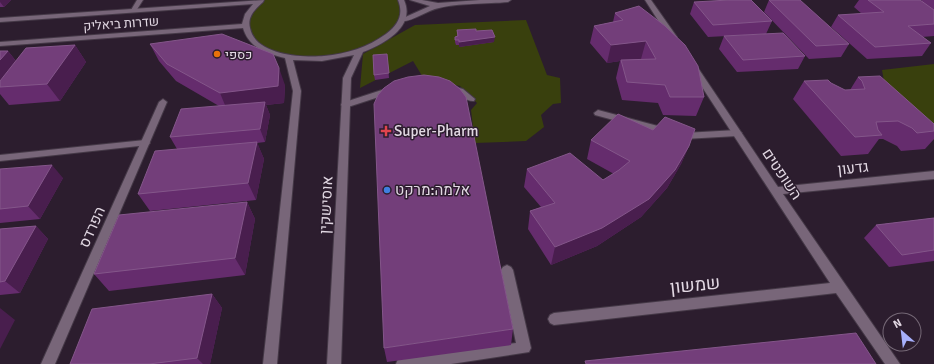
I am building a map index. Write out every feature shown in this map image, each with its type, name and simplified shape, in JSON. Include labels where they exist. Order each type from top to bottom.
[{"type":"street","points":[[134,10],[140,0]]},
{"type":"street","points":[[260,1],[251,9],[244,26],[250,39],[265,50],[289,57],[318,58],[337,56],[360,50],[388,36],[403,20],[405,8],[401,0]]},
{"type":"street","points":[[414,0],[440,5]]},
{"type":"street","points":[[403,20],[426,9],[440,5],[508,0]]},
{"type":"street","points":[[648,0],[677,43]]},
{"type":"street","name":"שדרות ביאליק","points":[[0,20],[260,1]]},
{"type":"street","name":"שדרות ביאליק","points":[[0,44],[244,26]]},
{"type":"street","name":"אוסישקין","points":[[334,364],[347,78],[360,50]]},
{"type":"street","name":"השופטים","points":[[685,56],[839,287],[893,364]]},
{"type":"street","points":[[270,364],[297,91],[289,57]]},
{"type":"street","points":[[345,105],[388,90],[402,87]]},
{"type":"street","points":[[445,87],[460,91],[471,99]]},
{"type":"street","name":"הפרדס","points":[[48,364],[163,102]]},
{"type":"street","points":[[598,113],[684,136],[737,133]]},
{"type":"street","points":[[0,158],[145,143]]},
{"type":"street","name":"גדעון","points":[[775,191],[934,175]]},
{"type":"street","points":[[402,364],[524,348],[507,270]]},
{"type":"street","name":"שמשון","points":[[554,319],[839,287]]},
{"type":"green space","points":[[262,0],[401,0],[403,20],[376,44],[337,56],[289,57],[265,50],[250,39],[246,19]]},
{"type":"green space","points":[[526,20],[547,75],[560,78],[561,103],[553,104],[541,115],[544,127],[526,141],[475,143],[471,110],[477,103],[460,86],[424,79],[413,61],[360,88],[363,54],[415,25]]},
{"type":"green space","points":[[934,64],[934,140],[887,98],[882,70]]},
{"type":"building","points":[[751,0],[772,21],[713,25],[694,2]]},
{"type":"building","points":[[769,0],[800,0],[849,44],[816,46]]},
{"type":"building","points":[[868,0],[920,0],[934,10],[934,24],[908,26],[931,43],[875,47],[838,15],[884,12]]},
{"type":"building","points":[[639,6],[665,26],[685,45],[698,66],[704,97],[670,97],[665,85],[627,82],[621,60],[656,59],[646,41],[611,45],[594,26],[623,20],[615,13]]},
{"type":"building","points":[[476,29],[476,31],[492,30],[495,37],[459,42],[459,40],[455,40],[455,37],[458,36],[457,30]]},
{"type":"building","points":[[783,33],[805,56],[743,60],[724,36]]},
{"type":"building","points":[[222,34],[273,54],[279,68],[278,86],[220,93],[167,64],[150,44]]},
{"type":"building","points":[[75,45],[47,84],[0,87],[0,81],[26,48]]},
{"type":"building","points":[[0,51],[8,51],[0,60]]},
{"type":"building","points":[[387,54],[389,73],[374,75],[373,55]]},
{"type":"building","points":[[424,75],[439,77],[450,81],[460,89],[466,97],[513,329],[384,348],[374,104],[378,95],[384,88],[394,81]]},
{"type":"building","points":[[880,76],[934,124],[934,131],[917,133],[912,128],[898,121],[876,122],[878,130],[882,135],[855,137],[804,81],[828,80],[845,90],[865,89],[862,81],[858,77]]},
{"type":"building","points":[[265,102],[260,129],[170,137],[181,109]]},
{"type":"building","points":[[618,114],[653,130],[665,117],[695,129],[689,146],[675,170],[649,199],[602,228],[555,247],[530,211],[555,203],[527,169],[570,153],[603,180],[630,161],[591,140]]},
{"type":"building","points":[[257,142],[248,183],[138,194],[155,151]]},
{"type":"building","points":[[52,165],[28,206],[0,209],[0,169]]},
{"type":"building","points":[[247,202],[235,258],[94,274],[119,215]]},
{"type":"building","points":[[934,218],[934,250],[902,255],[876,225]]},
{"type":"building","points":[[36,226],[5,281],[0,282],[0,229]]},
{"type":"building","points":[[212,294],[197,358],[149,364],[70,364],[92,309]]},
{"type":"building","points":[[856,333],[876,364],[586,364],[585,361]]},
{"type":"place","name":"כספי","points":[[217,54]]},
{"type":"place","name":"Super-Pharm","points":[[386,131]]},
{"type":"place","name":"אלמה:מרקט","points":[[387,190]]}]
